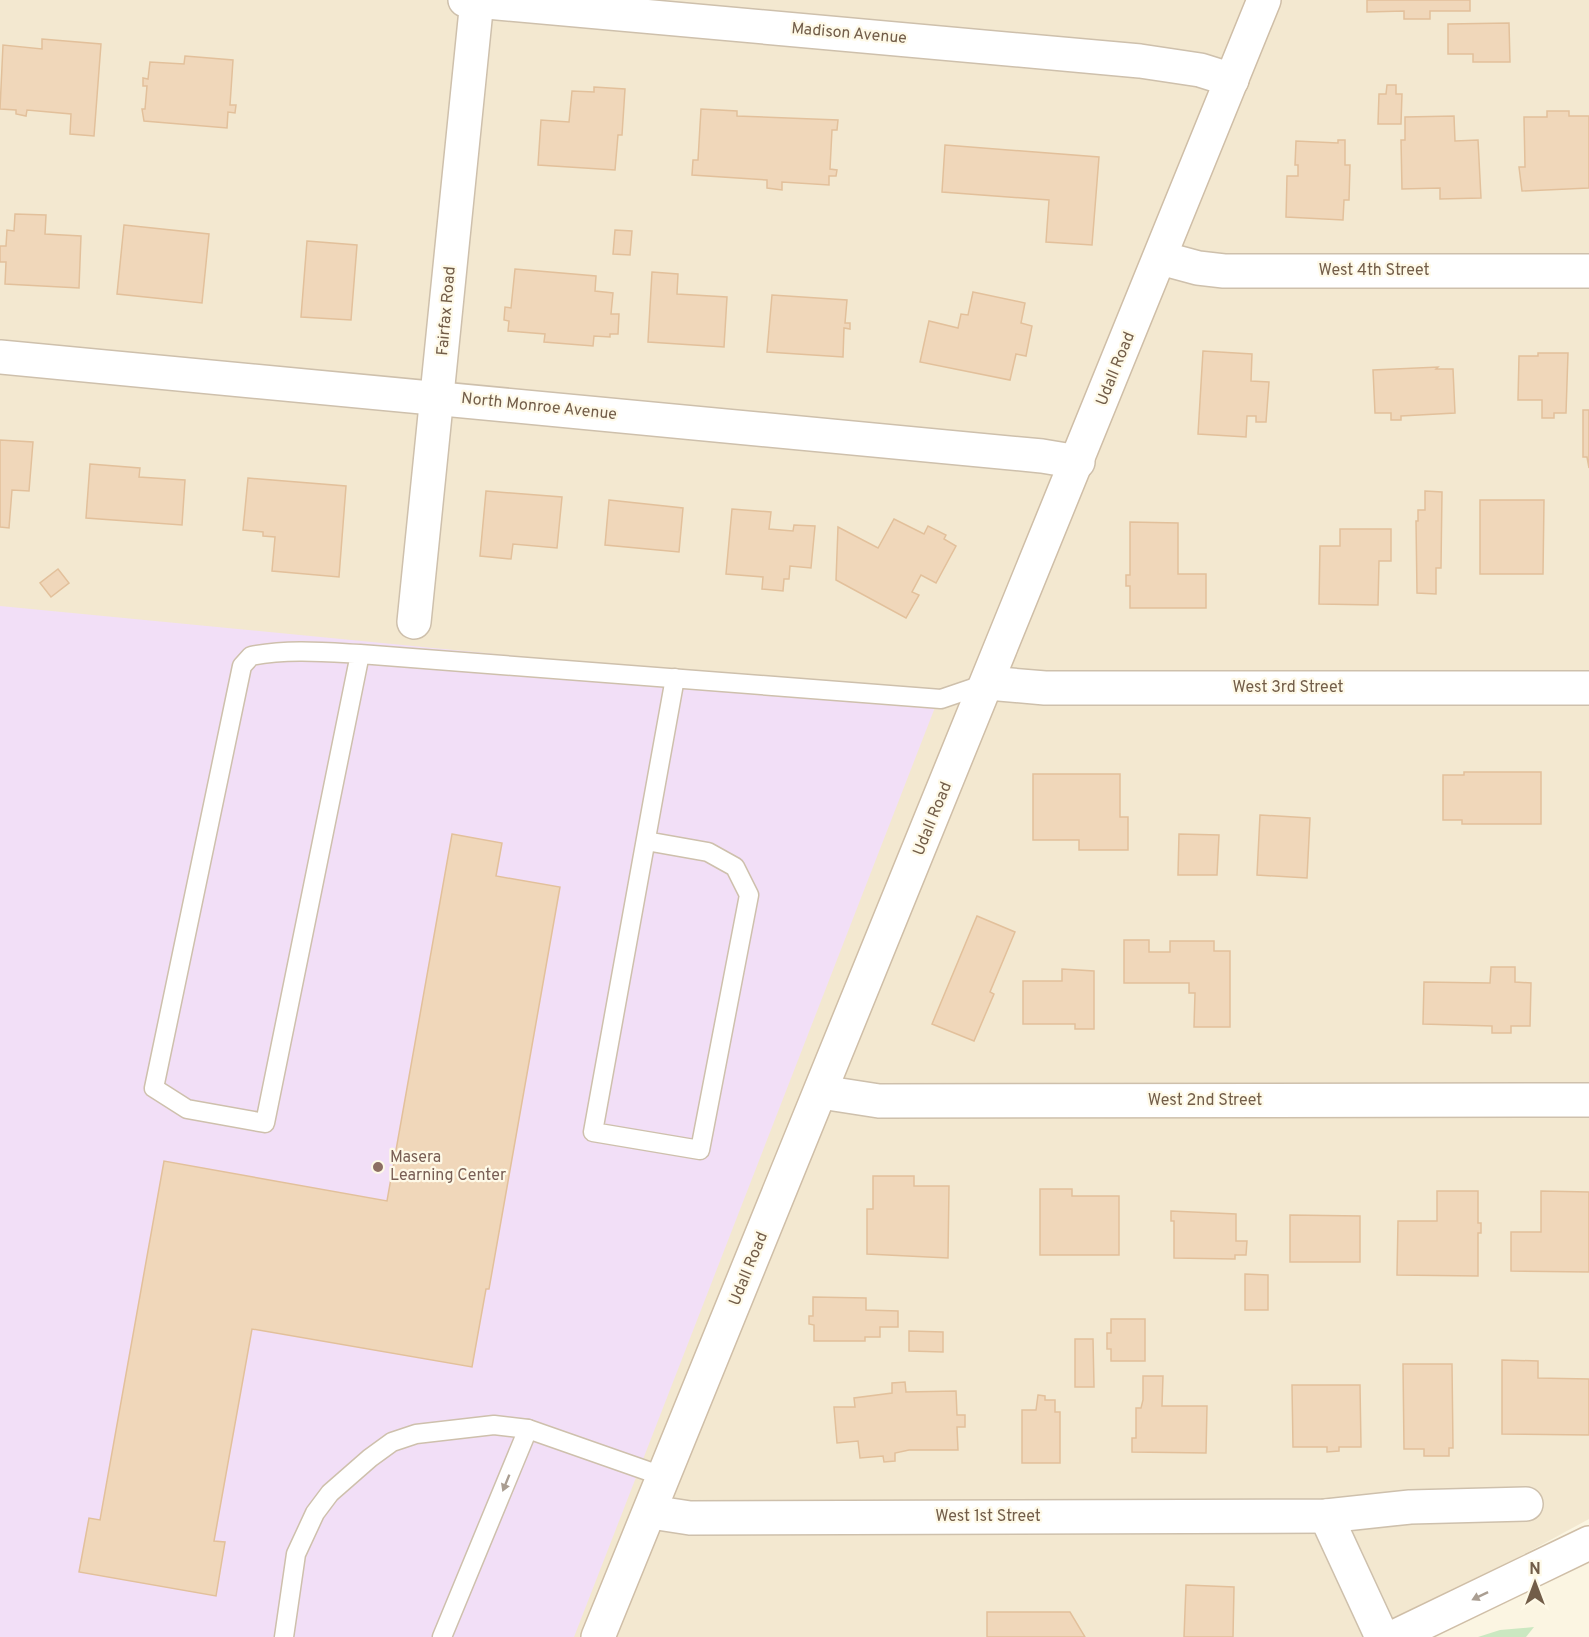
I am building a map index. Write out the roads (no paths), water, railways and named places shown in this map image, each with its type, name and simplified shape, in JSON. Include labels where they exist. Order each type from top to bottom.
[{"type":"street","name":"Madison Avenue","points":[[473,0],[1140,60],[1200,70],[1232,81]]},
{"type":"street","name":"Fairfax Road","points":[[414,621],[439,397],[473,0]]},
{"type":"street","name":"Udall Road","points":[[598,1637],[651,1512],[1264,0]]},
{"type":"street","name":"West 4th Street","points":[[1161,258],[1198,268],[1224,271],[1589,271]]},
{"type":"street","name":"North Monroe Avenue","points":[[0,357],[439,397],[1034,455],[1078,462]]},
{"type":"street","name":"West 3rd Street","points":[[988,683],[1045,688],[1589,688]]},
{"type":"street","name":"West 2nd Street","points":[[821,1092],[879,1101],[1589,1100]]},
{"type":"street","name":"West 1st Street","points":[[651,1512],[690,1518],[1326,1516],[1410,1507],[1526,1504]]},
{"type":"street","points":[[1326,1516],[1382,1637]]},
{"type":"street","points":[[1394,1637],[1589,1543]]},
{"type":"lane","points":[[360,654],[265,1123],[187,1109],[154,1088],[242,666],[251,656],[271,652],[298,651],[360,654],[941,699],[988,683]]},
{"type":"lane","points":[[646,842],[708,852],[735,867],[749,895],[700,1150],[593,1132],[675,678]]},
{"type":"lane","points":[[284,1637],[296,1554],[306,1531],[330,1493],[392,1442],[416,1434],[494,1425],[528,1429],[665,1477]]},
{"type":"lane","points":[[442,1637],[528,1429]]},
{"type":"place","name":"Masera Learning Center","points":[[378,1167]]}]
